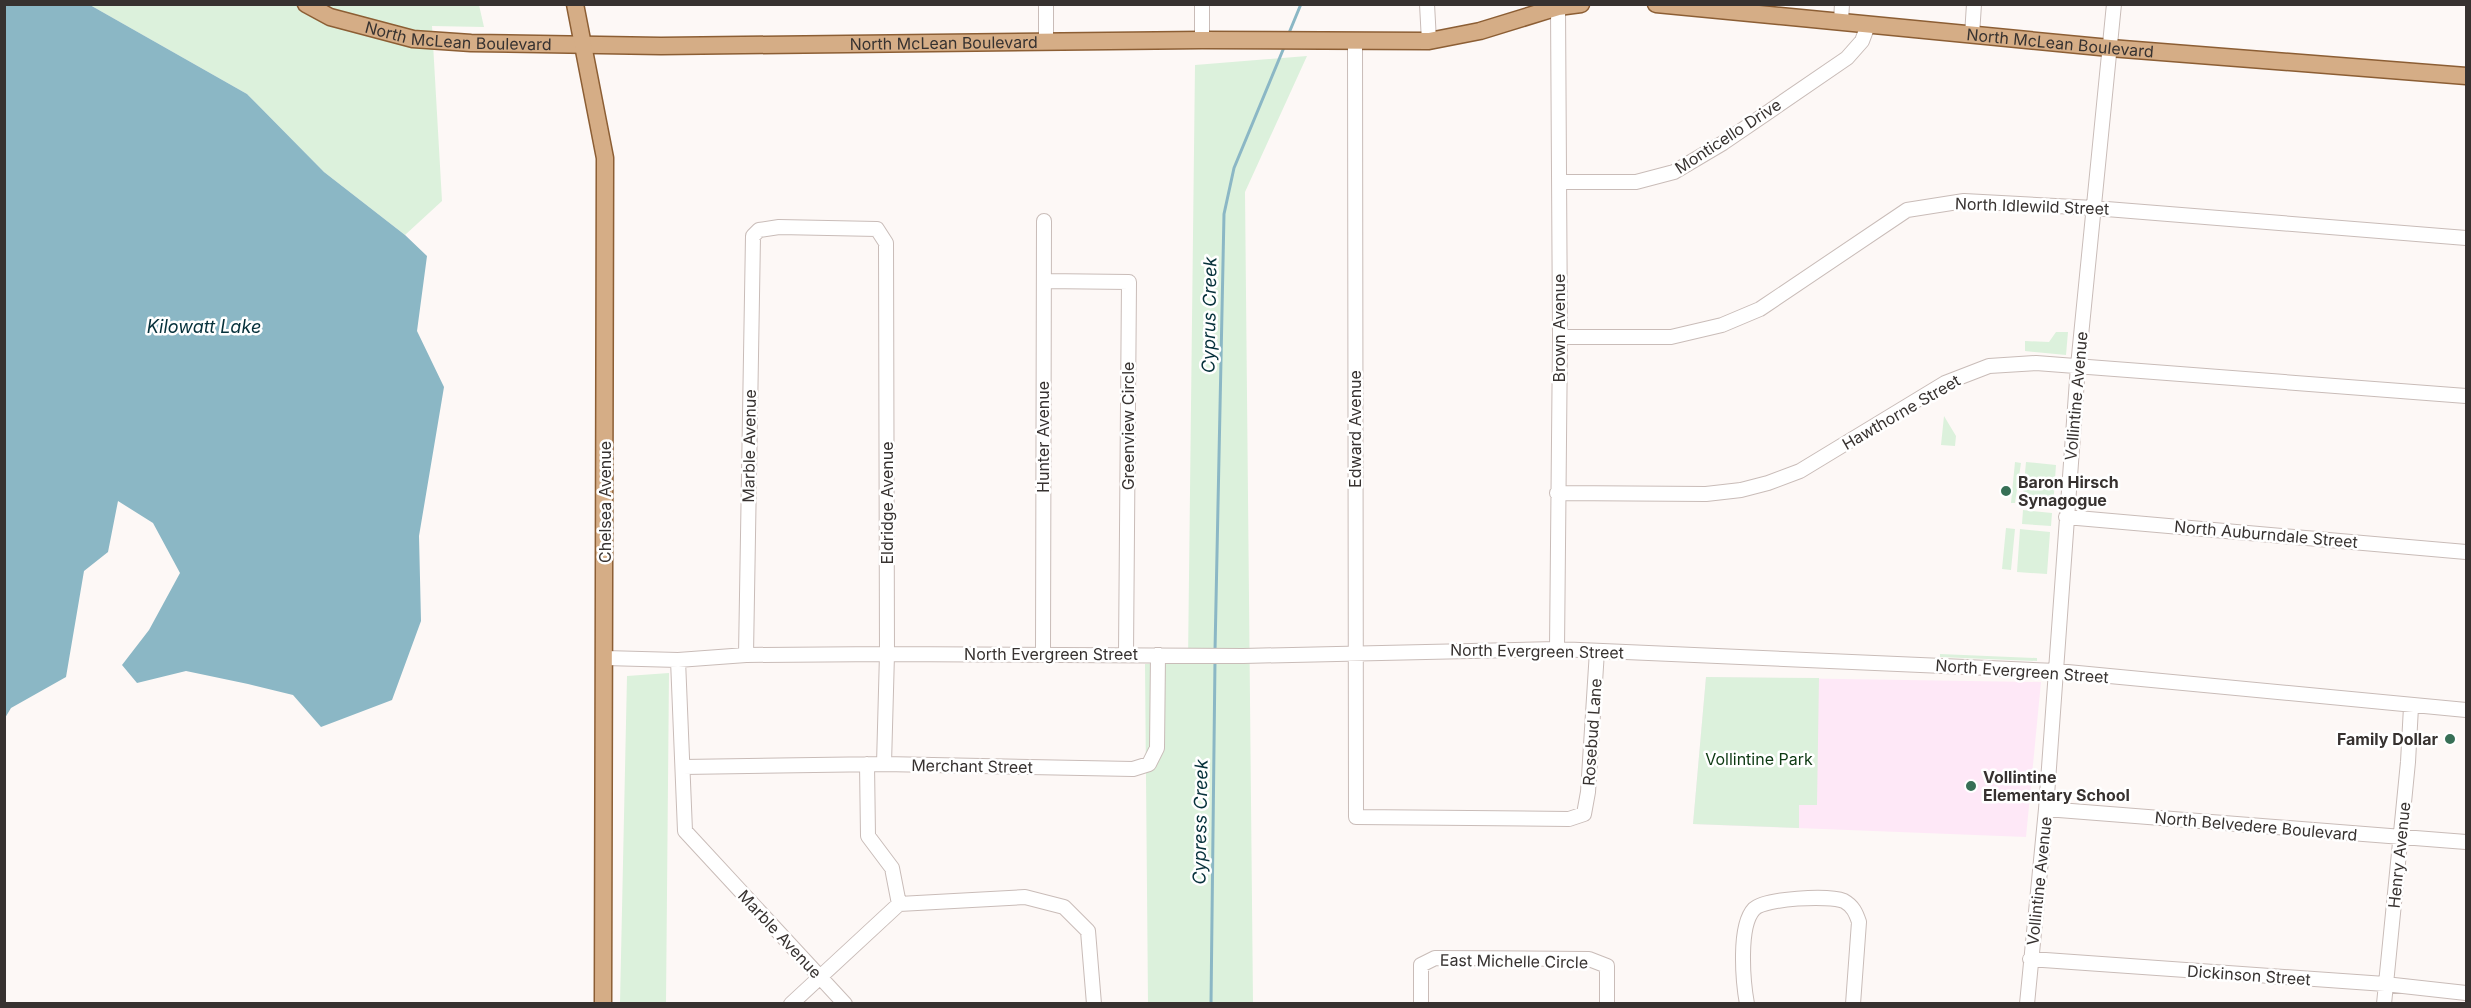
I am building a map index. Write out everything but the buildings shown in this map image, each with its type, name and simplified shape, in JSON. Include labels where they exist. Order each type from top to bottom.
[{"type":"main road","name":"North McLean Boulevard","points":[[306,4],[330,17],[413,39],[583,45],[1202,40],[1429,41],[1480,31],[1558,6],[1581,4]]},
{"type":"main road","name":"Chelsea Avenue","points":[[575,4],[605,158],[603,1004]]},
{"type":"main road","name":"North McLean Boulevard","points":[[1656,4],[1841,13],[1868,25],[2110,48],[2466,76]]},
{"type":"street","points":[[1046,4],[1046,41]]},
{"type":"street","points":[[1202,4],[1202,40]]},
{"type":"street","points":[[1427,4],[1429,41]]},
{"type":"street","points":[[1972,35],[1974,4]]},
{"type":"street","name":"Vollintine Avenue","points":[[2027,1004],[2057,671],[2078,366],[2114,4]]},
{"type":"street","name":"Brown Avenue","points":[[1557,649],[1560,337],[1558,6]]},
{"type":"street","name":"Monticello Drive","points":[[1559,182],[1636,182],[1674,172],[1723,143],[1847,58],[1862,41],[1868,25]]},
{"type":"street","name":"Edward Avenue","points":[[1355,40],[1356,817]]},
{"type":"street","name":"North Idlewild Street","points":[[1560,337],[1671,338],[1722,325],[1760,309],[1907,210],[1964,201],[2094,207],[2466,238]]},
{"type":"street","name":"Hunter Avenue","points":[[1043,654],[1044,221]]},
{"type":"street","name":"Marble Avenue","points":[[746,655],[753,236],[759,230],[779,227],[870,227],[877,229],[886,243]]},
{"type":"street","name":"Eldridge Avenue","points":[[884,764],[887,654],[886,243]]},
{"type":"street","name":"Greenview Circle","points":[[1044,281],[1129,282],[1126,654]]},
{"type":"street","name":"Hawthorne Street","points":[[1557,493],[1706,494],[1741,490],[1800,471],[1961,375],[2004,364],[2078,366],[2466,396]]},
{"type":"street","name":"North Auburndale Street","points":[[2066,517],[2466,552]]},
{"type":"street","name":"North Evergreen Street","points":[[605,658],[678,660],[746,655],[887,654],[1243,656],[1557,649],[2057,671],[2410,707],[2466,710]]},
{"type":"street","name":"Rosebud Lane","points":[[1356,817],[1569,819],[1584,814],[1588,792],[1597,651]]},
{"type":"street","name":"Merchant Street","points":[[683,767],[884,764],[1133,769],[1149,764],[1157,748],[1158,655]]},
{"type":"street","name":"Marble Avenue","points":[[678,660],[685,831],[845,1004]]},
{"type":"street","name":"Henry Avenue","points":[[2384,1004],[2401,837],[2410,707]]},
{"type":"street","points":[[867,764],[868,836],[892,868],[899,904]]},
{"type":"street","name":"North Belvedere Boulevard","points":[[2046,808],[2466,842]]},
{"type":"street","points":[[791,1004],[899,904],[1025,897],[1064,907],[1088,931],[1094,1004]]},
{"type":"street","points":[[1747,1004],[1742,977],[1748,920],[1753,910],[1771,901],[1834,898],[1856,910],[1859,922],[1852,1004]]},
{"type":"street","name":"East Michelle Circle","points":[[1421,1004],[1421,965],[1435,958],[1589,960],[1606,966],[1607,1004]]},
{"type":"street","name":"Dickinson Street","points":[[2030,959],[2385,984],[2466,993]]},
{"type":"shaded area","points":[[1706,677],[2041,682],[2026,837],[1693,824]]},
{"type":"green space","points":[[90,5],[479,5],[484,27],[432,26],[442,201],[405,235],[324,172],[247,94]]},
{"type":"green space","points":[[1307,56],[1245,192],[1253,1003],[1148,1003],[1145,664],[1188,662],[1195,65]]},
{"type":"green space","points":[[2056,332],[2068,332],[2066,355],[2025,351],[2025,341],[2049,342]]},
{"type":"green space","points":[[1944,416],[1956,436],[1955,446],[1941,445]]},
{"type":"green space","points":[[2015,462],[2021,463],[2015,503],[2011,503]]},
{"type":"green space","points":[[2026,462],[2056,465],[2053,507],[2022,505]]},
{"type":"green space","points":[[2023,510],[2052,513],[2051,526],[2022,524]]},
{"type":"green space","points":[[2006,528],[2015,529],[2011,570],[2002,569]]},
{"type":"green space","points":[[2020,529],[2050,532],[2047,574],[2017,572]]},
{"type":"green space","points":[[1940,654],[2037,658],[2037,661],[1940,657]]},
{"type":"green space","points":[[669,673],[666,1003],[620,1003],[627,676]]},
{"type":"green space","name":"Vollintine Park","points":[[1706,677],[1819,678],[1817,805],[1799,805],[1799,828],[1693,824]]},
{"type":"water","name":"Kilowatt Lake","points":[[5,4],[90,5],[247,94],[324,172],[405,235],[427,256],[417,331],[444,387],[419,536],[421,621],[392,700],[321,727],[293,695],[248,684],[186,671],[137,683],[122,665],[149,630],[180,573],[153,523],[118,501],[108,552],[84,571],[66,677],[11,708],[5,718]]},
{"type":"waterway","name":"Cyprus Creek","points":[[1289,33],[1301,4]]},
{"type":"waterway","name":"Cyprus Creek","points":[[1215,651],[1224,214],[1234,168],[1285,45]]},
{"type":"waterway","name":"Cypress Creek","points":[[1211,1004],[1215,661]]},
{"type":"place","name":"Baron Hirsch Synagogue","points":[[2006,491]]},
{"type":"place","name":"Family Dollar","points":[[2450,739]]},
{"type":"place","name":"Vollintine Elementary School","points":[[1971,786]]}]
